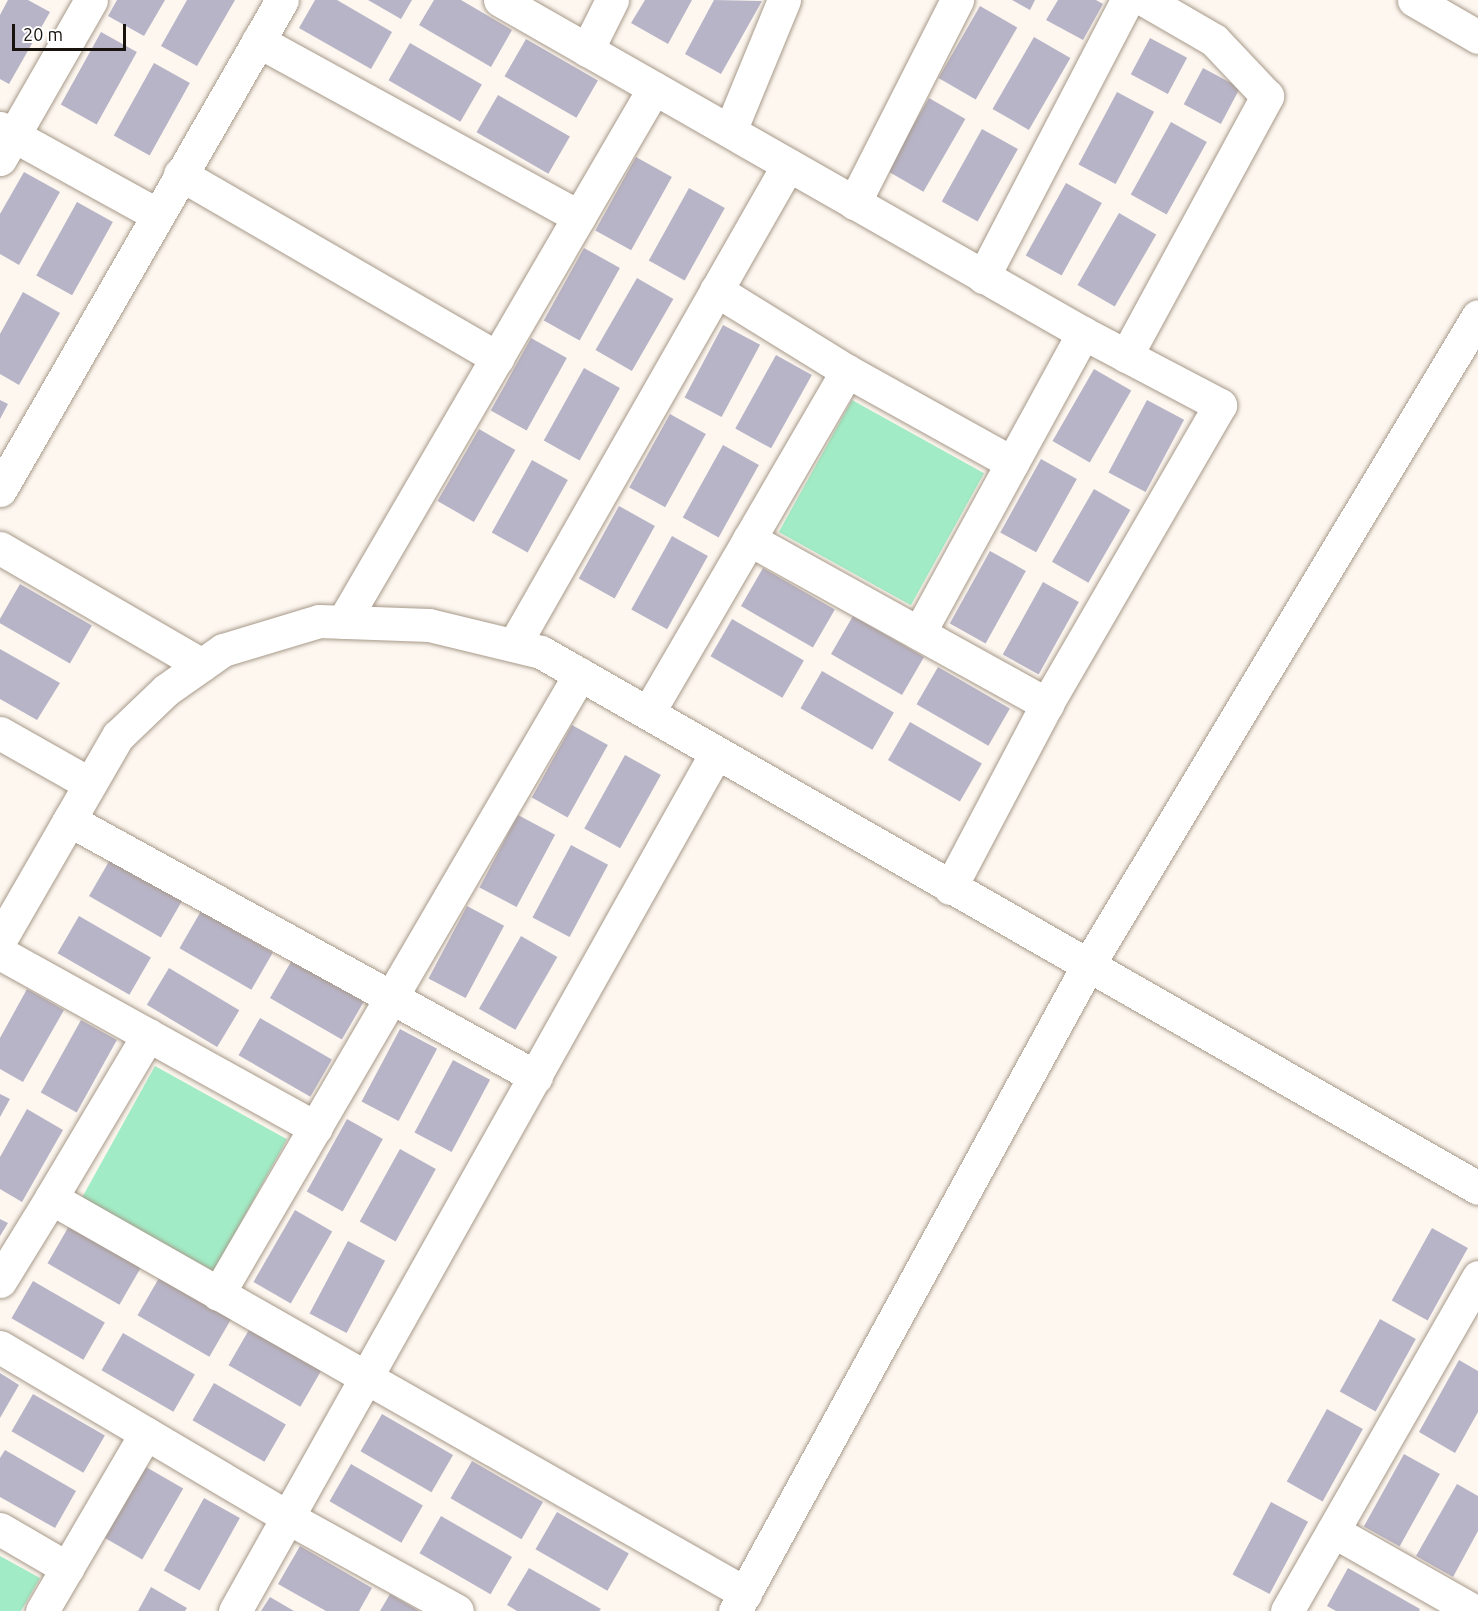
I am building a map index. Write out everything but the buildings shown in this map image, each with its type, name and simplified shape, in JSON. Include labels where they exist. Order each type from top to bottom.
[{"type":"street","points":[[91,0],[4,141],[156,214]]},
{"type":"street","points":[[0,490],[156,214],[282,0]]},
{"type":"street","points":[[500,0],[983,277],[1220,405],[1047,704],[950,888]]},
{"type":"street","points":[[587,50],[612,0]]},
{"type":"street","points":[[730,131],[784,0]]},
{"type":"street","points":[[854,203],[957,0]]},
{"type":"street","points":[[983,277],[1127,0]]},
{"type":"street","points":[[1126,356],[1267,96],[1214,40],[1145,0]]},
{"type":"street","points":[[1414,0],[1478,37]]},
{"type":"street","points":[[258,41],[579,217]]},
{"type":"street","points":[[343,622],[654,88]]},
{"type":"street","points":[[514,645],[788,165]]},
{"type":"street","points":[[180,174],[497,358]]},
{"type":"street","points":[[716,291],[847,371],[1012,463]]},
{"type":"street","points":[[51,1198],[364,1379],[740,1602],[1087,967],[1478,316]]},
{"type":"street","points":[[919,633],[1083,333]]},
{"type":"street","points":[[648,713],[847,371]]},
{"type":"street","points":[[749,539],[1047,704]]},
{"type":"street","points":[[0,548],[202,665]]},
{"type":"street","points":[[0,940],[118,736],[166,690],[234,646],[319,621],[429,624],[541,652],[1087,967],[1478,1188]]},
{"type":"street","points":[[218,1294],[580,674]]},
{"type":"street","points":[[0,733],[90,784]]},
{"type":"street","points":[[234,1611],[716,753]]},
{"type":"street","points":[[69,820],[393,996],[536,1077]]},
{"type":"street","points":[[0,953],[316,1128]]},
{"type":"street","points":[[0,1281],[148,1035]]},
{"type":"street","points":[[1287,1611],[1478,1277]]},
{"type":"street","points":[[0,1347],[287,1517],[457,1611]]},
{"type":"street","points":[[42,1611],[146,1433]]},
{"type":"street","points":[[0,1529],[67,1568]]},
{"type":"street","points":[[1333,1531],[1474,1611],[1478,1605]]},
{"type":"green space","points":[[852,400],[984,473],[911,605],[779,532]]},
{"type":"green space","points":[[155,1066],[287,1139],[214,1271],[82,1198]]},
{"type":"green space","points":[[0,1556],[40,1578],[21,1611],[0,1611]]}]
